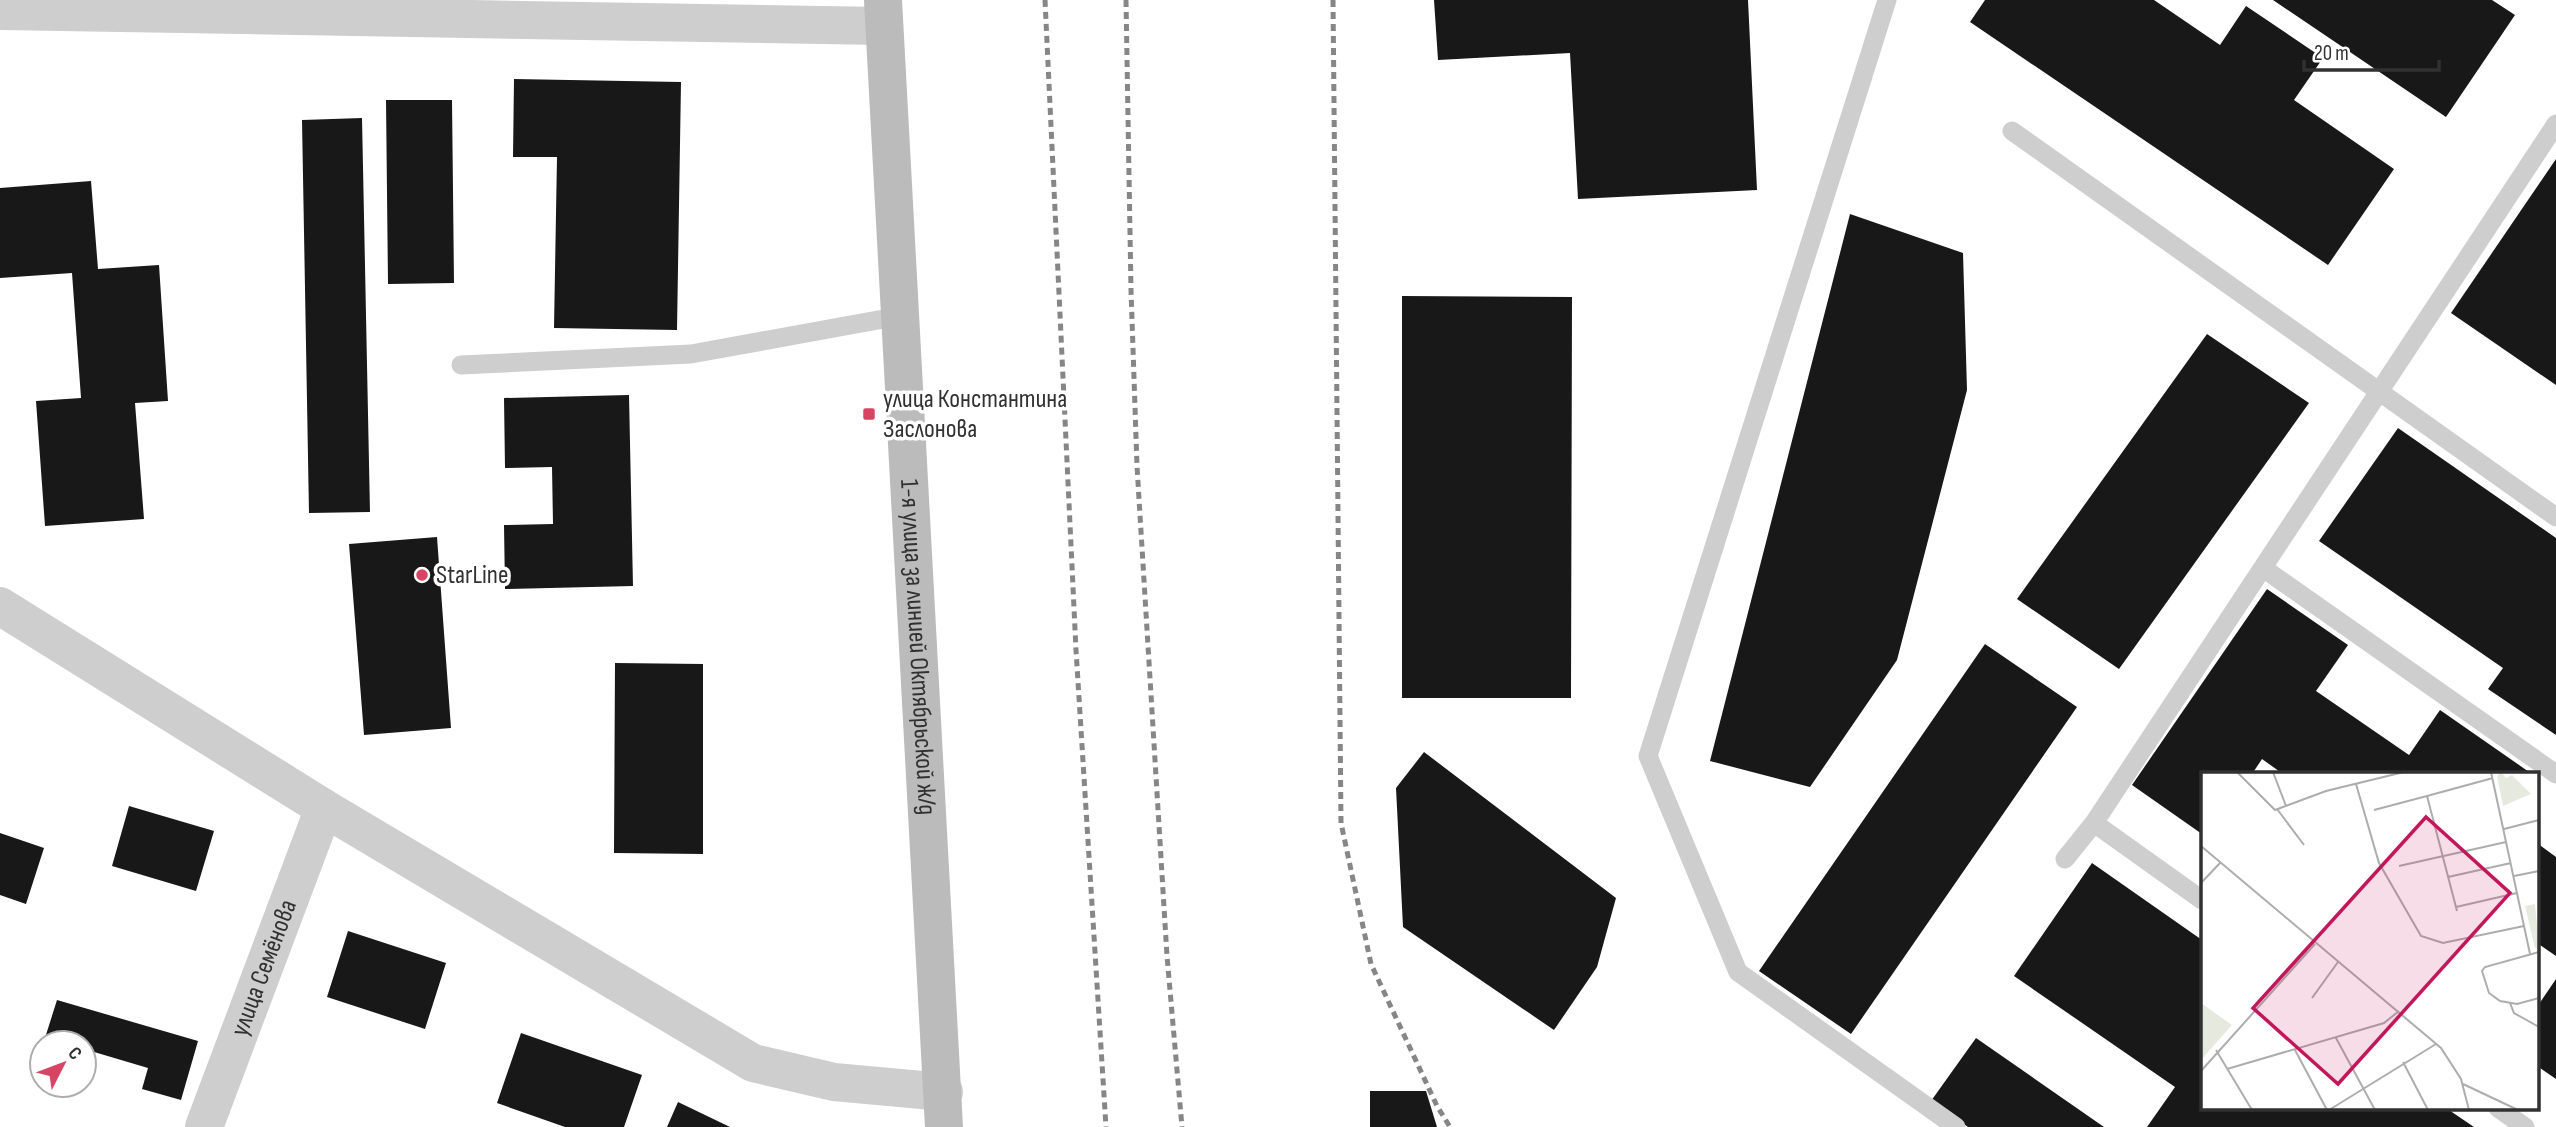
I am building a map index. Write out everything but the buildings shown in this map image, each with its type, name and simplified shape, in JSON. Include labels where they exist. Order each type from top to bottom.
[{"type":"main road","name":"1-я улица за линией Октябрьской ж/д","points":[[883,13],[944,1110]]},
{"type":"street","points":[[0,11],[883,13]]},
{"type":"street","points":[[0,606],[324,808],[753,1063],[944,1110]]},
{"type":"street","name":"улица Семёнова","points":[[204,1127],[324,808]]},
{"type":"lane","points":[[1886,0],[1648,757],[1738,972],[1956,1127]]},
{"type":"lane","points":[[2065,859],[2094,823],[2556,124]]},
{"type":"lane","points":[[2012,131],[2556,517]]},
{"type":"lane","points":[[461,365],[691,354],[900,316]]},
{"type":"lane","points":[[2263,568],[2556,774]]},
{"type":"lane","points":[[2094,823],[2201,899]]},
{"type":"lane","points":[[2501,1110],[2525,1127]]},
{"type":"railway","points":[[1045,0],[1076,650],[1106,1127]]},
{"type":"railway","points":[[1126,0],[1137,466],[1167,956],[1182,1127]]},
{"type":"railway","points":[[1333,0],[1341,823],[1371,964],[1437,1106],[1450,1127]]},
{"type":"place","name":"улица Константина Заслонова","points":[[869,414]]},
{"type":"place","name":"StarLine","points":[[422,575]]}]
